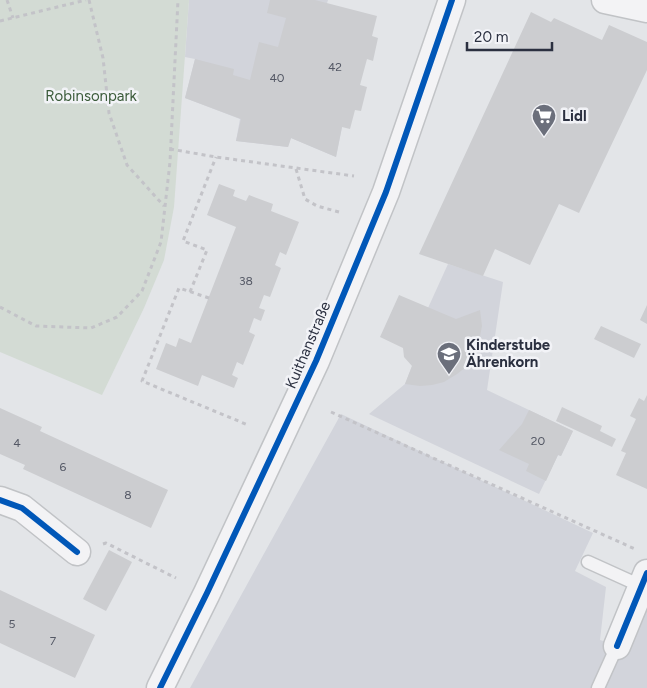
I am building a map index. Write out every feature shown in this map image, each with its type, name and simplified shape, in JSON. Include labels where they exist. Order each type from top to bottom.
[{"type":"street","name":"Kuithanstraße","points":[[160,688],[207,593],[316,361],[386,192],[452,0]]},
{"type":"street","points":[[605,0],[647,9]]},
{"type":"street","points":[[0,500],[22,508],[77,552]]},
{"type":"street","points":[[616,646],[643,570]]},
{"type":"lane","points":[[588,562],[643,570]]},
{"type":"lane","points":[[598,688],[616,646]]},
{"type":"path","points":[[7,0],[13,18]]},
{"type":"path","points":[[0,21],[87,0],[103,58],[109,113],[127,165],[165,207]]},
{"type":"path","points":[[0,307],[36,326],[90,328],[116,316],[142,290],[161,242],[170,149],[178,0]]},
{"type":"path","points":[[170,149],[216,158],[354,176]]},
{"type":"path","points":[[190,292],[207,250],[183,241],[216,158]]},
{"type":"path","points":[[296,169],[305,199],[317,206],[339,212]]},
{"type":"path","points":[[209,298],[179,288],[142,381],[248,425]]},
{"type":"path","points":[[331,412],[643,570]]},
{"type":"path","points":[[106,544],[176,578]]},
{"type":"shaded area","points":[[189,0],[328,0],[294,116],[342,127],[336,157],[291,138],[288,147],[236,141],[240,119],[185,98],[195,59],[185,57]]},
{"type":"shaded area","name":"Kinderstube Ährenkorn","points":[[448,264],[503,282],[487,390],[573,431],[561,456],[558,455],[539,494],[369,414],[405,384],[428,308]]},
{"type":"shaded area","points":[[341,414],[593,533],[575,571],[606,587],[600,640],[616,645],[647,579],[647,688],[190,688]]},
{"type":"green space","name":"Robinsonpark","points":[[0,0],[189,0],[174,207],[164,260],[144,308],[102,395],[0,352]]},
{"type":"building","points":[[270,0],[315,0],[377,16],[372,36],[378,38],[373,61],[367,59],[360,85],[367,87],[361,111],[355,110],[350,129],[342,127],[336,157],[291,138],[288,147],[236,141],[241,119],[185,98],[195,59],[234,69],[233,75],[250,80],[259,42],[278,47],[286,18],[267,13]]},
{"type":"building","name":"Lidl","points":[[531,12],[551,22],[554,18],[602,40],[609,25],[647,42],[647,70],[579,213],[559,204],[530,265],[495,249],[483,276],[419,254]]},
{"type":"building","points":[[219,184],[235,190],[233,196],[246,201],[249,195],[273,204],[271,211],[299,222],[286,255],[280,252],[275,265],[281,268],[270,297],[264,295],[259,308],[265,310],[261,321],[254,318],[249,332],[255,335],[243,365],[237,362],[232,375],[238,378],[234,388],[202,375],[198,386],[156,369],[166,343],[176,347],[179,338],[191,343],[236,227],[207,215]]},
{"type":"building","points":[[399,295],[456,319],[480,310],[482,326],[478,347],[466,367],[444,382],[420,386],[405,384],[412,366],[404,357],[403,348],[380,337]]},
{"type":"building","points":[[647,305],[647,324],[640,320]]},
{"type":"building","points":[[601,326],[641,344],[634,358],[594,339]]},
{"type":"building","points":[[647,395],[647,489],[616,475],[626,453],[621,451],[636,419],[630,416],[639,398],[644,401]]},
{"type":"building","points":[[562,407],[602,426],[600,431],[616,439],[612,447],[556,421]]},
{"type":"building","points":[[0,408],[42,427],[40,431],[168,490],[151,528],[23,469],[25,465],[0,454]]},
{"type":"building","points":[[529,410],[573,431],[561,456],[558,455],[546,481],[526,471],[529,464],[499,450],[522,424]]},
{"type":"building","points":[[109,550],[132,562],[106,611],[83,599]]},
{"type":"building","points":[[0,590],[95,635],[75,678],[0,643]]},
{"type":"cycle path","points":[[160,688],[207,593],[316,361],[386,192],[452,0]]},
{"type":"cycle path","points":[[0,500],[22,508],[77,552]]},
{"type":"cycle path","points":[[617,646],[647,573]]},
{"type":"place","name":"Lidl","points":[[544,137]]},
{"type":"place","name":"Kinderstube Ährenkorn","points":[[449,375]]}]
